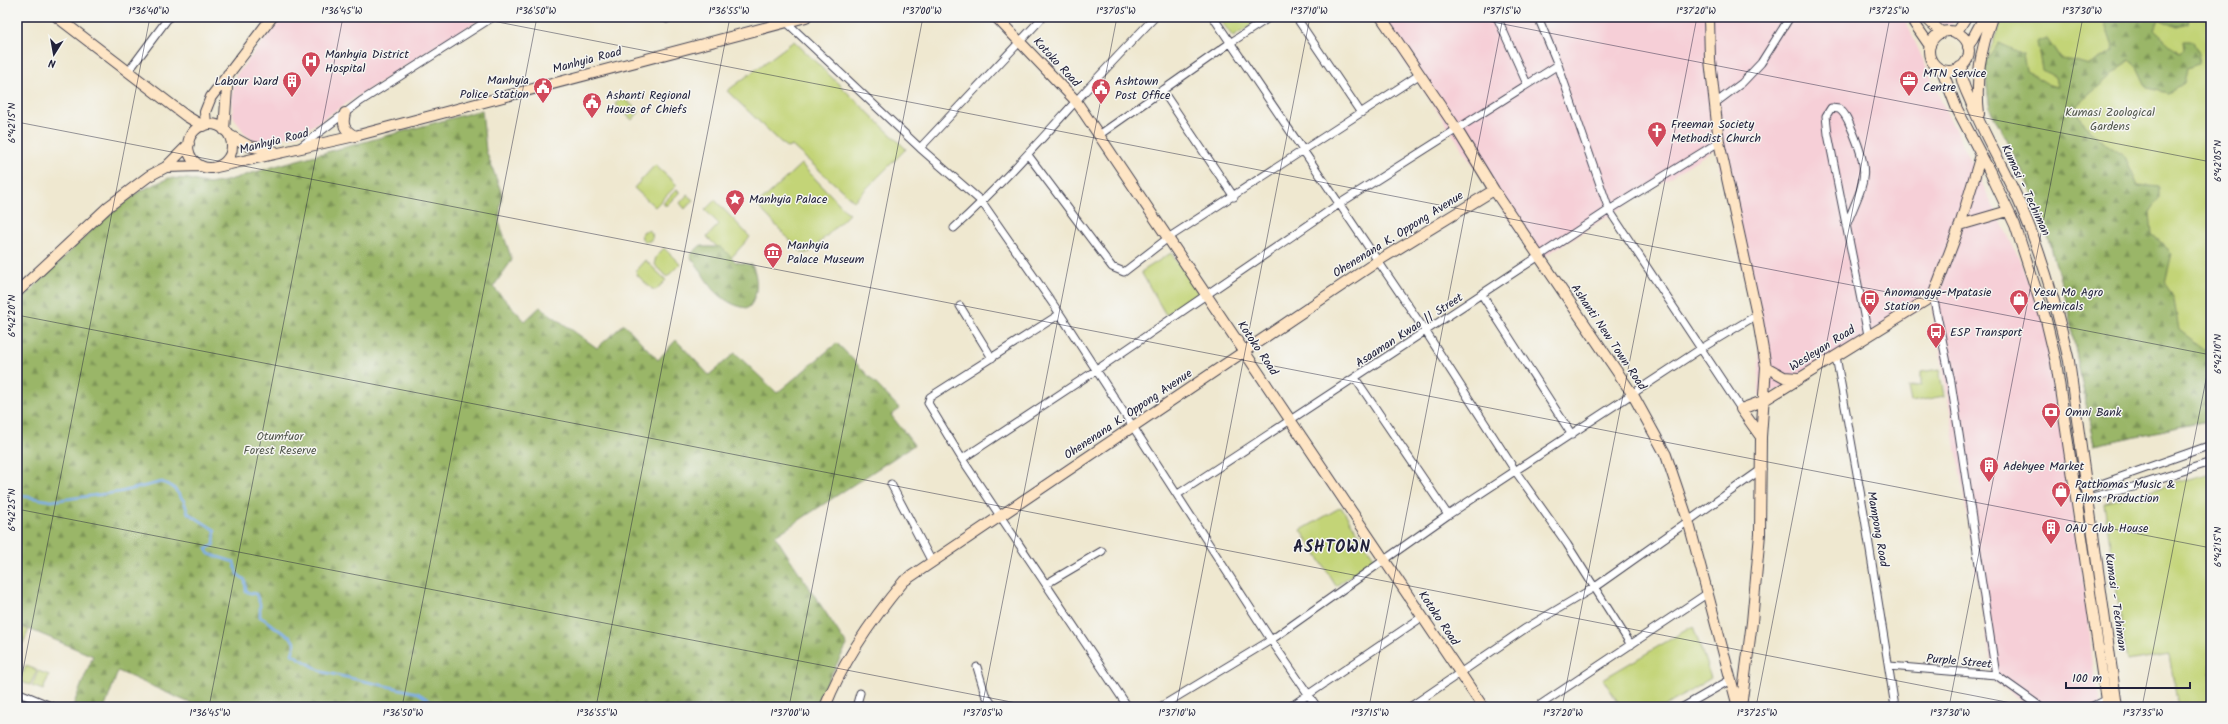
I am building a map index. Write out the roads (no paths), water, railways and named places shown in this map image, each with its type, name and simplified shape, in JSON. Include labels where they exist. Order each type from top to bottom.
[{"type":"street","points":[[128,72],[169,17]]},
{"type":"street","points":[[17,292],[109,206],[149,176],[166,167],[190,139],[205,125],[207,105],[228,74],[272,17]]},
{"type":"street","points":[[300,148],[345,113],[494,17]]},
{"type":"street","name":"Manhyia Road","points":[[212,168],[233,165],[284,151],[355,136],[783,19],[806,17]]},
{"type":"street","name":"Kotoko Road","points":[[996,17],[1076,101],[1483,707]]},
{"type":"street","points":[[920,148],[1043,17]]},
{"type":"street","points":[[954,228],[1028,156],[1076,101],[1155,17]]},
{"type":"street","points":[[1213,17],[1426,332],[1516,472],[1595,587],[1631,645]]},
{"type":"street","points":[[1099,135],[1230,43],[1270,17]]},
{"type":"street","points":[[1296,17],[1361,113]]},
{"type":"street","name":"Ashanti New Town Road","points":[[1381,17],[1456,128],[1494,190],[1633,395],[1666,455],[1688,520],[1738,707]]},
{"type":"street","points":[[1497,17],[1527,84]]},
{"type":"street","points":[[1538,17],[1558,65],[1609,210],[1761,437]]},
{"type":"street","points":[[1710,17],[1710,60],[1719,142],[1757,314],[1766,367],[1761,437],[1762,469],[1760,534],[1752,622],[1741,707]]},
{"type":"street","points":[[1714,104],[1742,83],[1761,63],[1790,17]]},
{"type":"street","points":[[1910,17],[1930,46],[1931,60],[1942,70],[1951,71],[1960,68],[1968,56],[1968,47],[1964,38],[1956,33],[1942,32],[1925,17]]},
{"type":"street","points":[[1956,33],[1966,17]]},
{"type":"street","points":[[1968,47],[1984,17]]},
{"type":"street","points":[[1980,126],[1977,96],[1978,71],[1984,42],[1992,17]]},
{"type":"street","points":[[62,19],[186,116],[205,125],[212,124],[260,149],[284,151]]},
{"type":"street","points":[[783,19],[920,148],[982,202],[1060,314],[1095,371],[1178,494],[1271,640],[1317,707]]},
{"type":"street","points":[[1930,46],[1934,38],[1942,32]]},
{"type":"street","points":[[962,459],[1095,371],[1339,204],[1456,128],[1558,65]]},
{"type":"street","name":"Kumasi - Techiman","points":[[1960,68],[1960,77],[1980,126],[2020,203],[2037,247],[2061,323],[2074,397],[2117,707]]},
{"type":"street","name":"Kumasi - Techiman","points":[[1942,70],[1957,110],[1981,155],[2017,232],[2046,320],[2056,362],[2106,703]]},
{"type":"street","points":[[166,167],[201,166],[212,168],[226,162],[230,156],[232,149],[227,132],[228,74]]},
{"type":"street","points":[[1028,156],[1112,268],[1124,272],[1168,238],[1234,197],[1419,75]]},
{"type":"street","points":[[1162,90],[1234,197]]},
{"type":"street","points":[[1846,226],[1863,182],[1865,168],[1861,153],[1845,115],[1839,109],[1831,108],[1826,116],[1828,134],[1846,226],[1868,335]]},
{"type":"street","points":[[345,113],[344,126],[347,131],[355,136]]},
{"type":"street","points":[[186,116],[191,156],[201,166]]},
{"type":"street","name":"Asaaman Kwao || Street","points":[[1178,494],[1609,210],[1719,142]]},
{"type":"street","points":[[1981,155],[1960,225],[1933,296],[1952,389],[1996,675]]},
{"type":"street","name":"Ohenenana K. Oppong Avenue","points":[[825,707],[842,670],[887,601],[904,581],[1378,261],[1494,190]]},
{"type":"street","points":[[1960,225],[2008,211]]},
{"type":"street","points":[[1482,295],[1572,435]]},
{"type":"street","name":"Wesleyan Road","points":[[1741,409],[1763,401],[1933,296]]},
{"type":"street","points":[[960,306],[992,358]]},
{"type":"street","points":[[1060,314],[928,399],[929,406],[962,459],[1128,707]]},
{"type":"street","points":[[1160,707],[1271,640],[1448,515],[1516,472],[1702,348],[1757,314]]},
{"type":"street","name":"Mampong Road","points":[[1836,356],[1889,666],[1894,707]]},
{"type":"street","points":[[1766,367],[1784,377],[1798,378]]},
{"type":"street","points":[[1355,378],[1448,515]]},
{"type":"street","points":[[2061,398],[2074,397]]},
{"type":"street","points":[[2088,494],[2211,445]]},
{"type":"street","points":[[2088,494],[2133,487],[2211,462]]},
{"type":"street","points":[[1410,707],[1460,672],[1595,587],[1762,469]]},
{"type":"street","points":[[891,484],[932,562]]},
{"type":"street","points":[[1046,584],[1102,552]]},
{"type":"street","points":[[1537,707],[1708,593]]},
{"type":"street","points":[[1290,707],[1422,617]]},
{"type":"street","name":"Purple Street","points":[[1889,666],[1996,675],[2041,707]]},
{"type":"street","points":[[977,667],[985,694],[994,707]]},
{"type":"street","points":[[1683,707],[1730,680]]},
{"type":"street","points":[[17,692],[53,707]]},
{"type":"street","points":[[856,707],[860,693]]},
{"type":"street","points":[[2091,707],[2106,703]]},
{"type":"waterway","points":[[17,495],[51,501],[120,492],[162,482],[173,487],[184,501],[188,513],[215,530],[214,545],[206,549],[209,554],[234,562],[237,574],[245,580],[246,592],[256,594],[260,604],[260,617],[290,636],[295,644],[292,654],[323,672],[418,693],[440,707]]},
{"type":"place","name":"Manhyia District Hospital","points":[[311,78]]},
{"type":"place","name":"MTN Service Centre","points":[[1909,97]]},
{"type":"place","name":"Labour Ward","points":[[292,98]]},
{"type":"place","name":"Manhyia Police Station","points":[[543,104]]},
{"type":"place","name":"Ashtown Post Office","points":[[1101,105]]},
{"type":"place","name":"Ashanti Regional House of Chiefs","points":[[592,119]]},
{"type":"place","name":"Freeman Society Methodist Church","points":[[1657,148]]},
{"type":"place","name":"Manhyia Palace","points":[[735,216]]},
{"type":"place","name":"Manhyia Palace Museum","points":[[773,269]]},
{"type":"place","name":"Anomangye-Mpatasie Station","points":[[1870,316]]},
{"type":"place","name":"Yesu Mo Agro Chemicals","points":[[2019,316]]},
{"type":"place","name":"ESP Transport","points":[[1936,349]]},
{"type":"place","name":"Omni Bank","points":[[2051,429]]},
{"type":"place","name":"Adehyee Market","points":[[1989,483]]},
{"type":"place","name":"Patthomas Music & Films Production","points":[[2061,508]]},
{"type":"place","name":"OAU Club House","points":[[2051,545]]},
{"type":"district","name":"ASHTOWN","points":[[1332,546]]},
{"type":"park label","name":"Kumasi Zoological Gardens","points":[[2110,119]]},
{"type":"park label","name":"Otumfuor Forest Reserve","points":[[280,443]]}]
